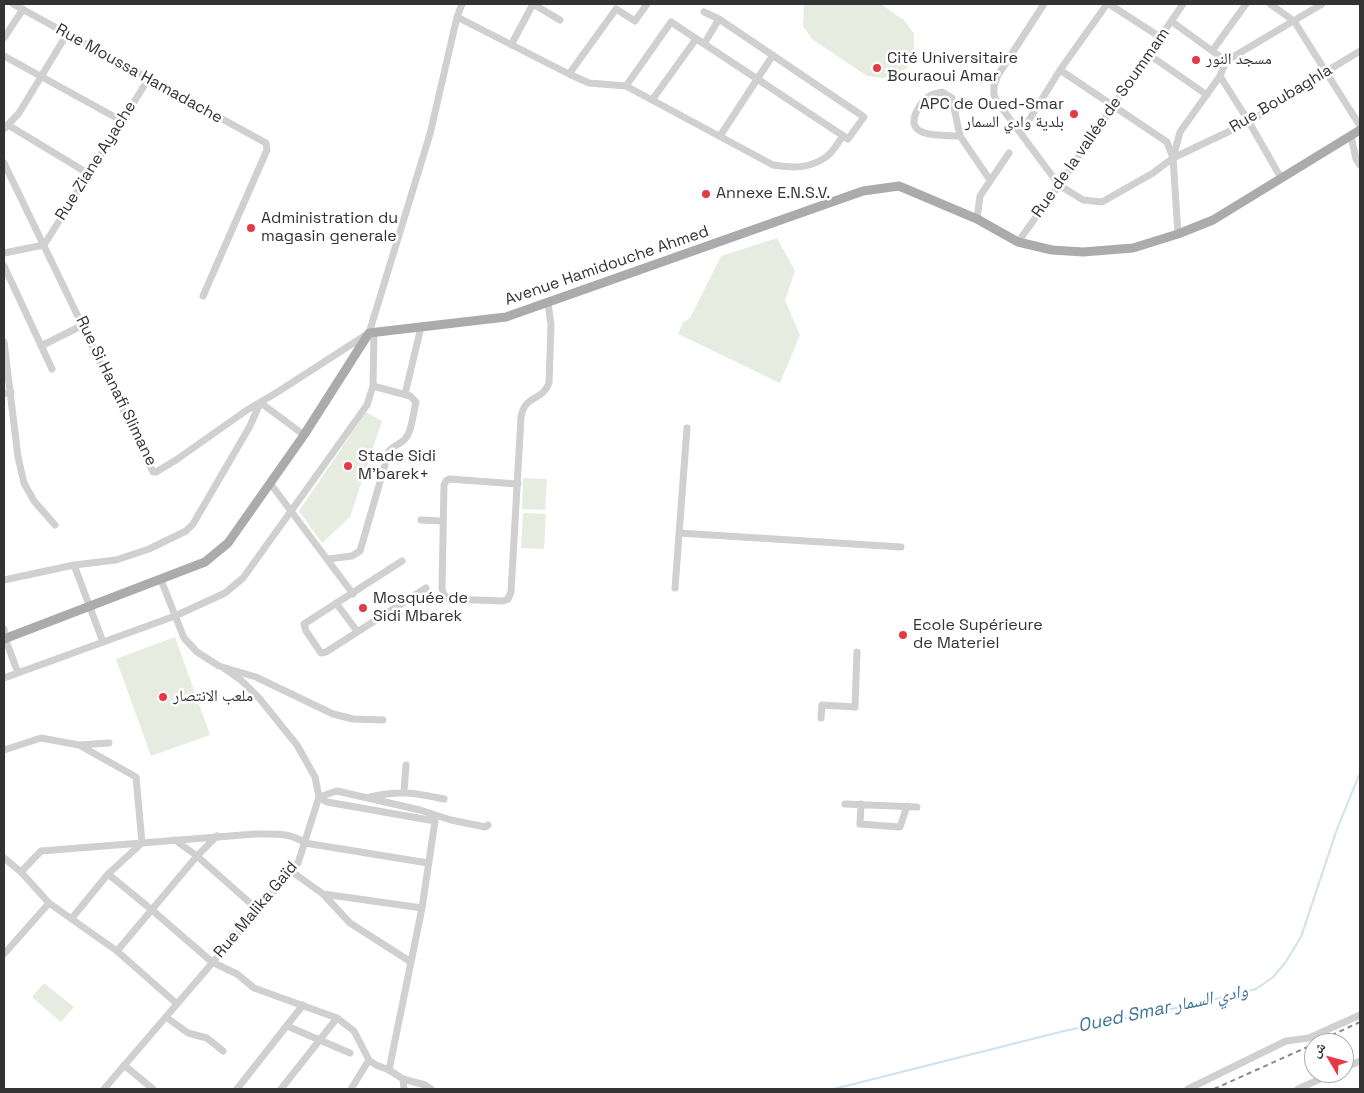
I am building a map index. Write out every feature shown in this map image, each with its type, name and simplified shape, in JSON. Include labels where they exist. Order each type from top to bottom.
[{"type":"main road","name":"Avenue Hamidouche Ahmed","points":[[371,333],[506,317],[863,191],[899,186],[978,218],[1018,242],[1052,250],[1082,252],[1133,248],[1178,234],[1213,220],[1360,130]]},
{"type":"main road","points":[[4,635],[90,607],[205,562],[228,543],[304,435],[371,333]]},
{"type":"street","name":"Rue Moussa Hamadache","points":[[13,4],[266,143],[268,148],[203,296]]},
{"type":"street","points":[[4,678],[175,616],[225,593],[243,578],[367,405],[373,386],[371,333],[430,134],[457,17],[462,4]]},
{"type":"street","points":[[512,45],[533,4],[560,20]]},
{"type":"street","points":[[570,74],[616,9],[635,21],[647,4]]},
{"type":"street","points":[[1044,4],[994,81],[994,95],[1059,185]]},
{"type":"street","points":[[1021,134],[1060,70],[1108,4],[1160,37]]},
{"type":"street","name":"Rue de la vallée de Soummam","points":[[1018,242],[1183,4]]},
{"type":"street","points":[[1212,51],[1246,4]]},
{"type":"street","points":[[1270,4],[1294,21],[1360,126]]},
{"type":"street","points":[[1173,158],[1180,132],[1220,76],[1226,62],[1322,4]]},
{"type":"street","points":[[4,38],[23,9]]},
{"type":"street","points":[[626,86],[671,22],[848,139],[864,117],[719,18],[704,12]]},
{"type":"street","points":[[457,17],[589,82],[626,86],[773,165],[792,168],[808,166],[827,157],[843,136]]},
{"type":"street","points":[[704,44],[719,18]]},
{"type":"street","points":[[1171,22],[1226,62]]},
{"type":"street","points":[[67,34],[19,113],[6,127],[89,174]]},
{"type":"street","points":[[652,100],[696,39]]},
{"type":"street","name":"Rue Boubaghla","points":[[1059,185],[1083,200],[1102,202],[1153,173],[1173,158],[1249,122],[1360,51]]},
{"type":"street","points":[[1148,54],[1207,95]]},
{"type":"street","points":[[720,136],[773,55]]},
{"type":"street","points":[[4,56],[122,121]]},
{"type":"street","points":[[1060,70],[1167,142],[1173,158],[1178,234]]},
{"type":"street","points":[[1220,76],[1281,178]]},
{"type":"street","name":"Rue Ziane Ayache","points":[[44,245],[149,78]]},
{"type":"street","points":[[960,136],[930,134],[918,131],[913,124],[913,119],[919,108],[930,96],[942,92],[952,98],[960,136],[990,180]]},
{"type":"street","points":[[1350,136],[1356,159],[1360,165]]},
{"type":"street","points":[[978,218],[980,196],[1009,153]]},
{"type":"street","name":"Rue Si Hanafi Slimane","points":[[4,162],[153,472],[165,467],[247,410],[371,333]]},
{"type":"street","points":[[4,253],[44,245]]},
{"type":"street","points":[[4,266],[52,369]]},
{"type":"street","points":[[518,484],[449,479],[444,485],[442,588],[444,595],[450,599],[503,601],[508,599],[511,592],[518,484],[522,408],[530,400],[547,390],[549,382],[551,325],[548,303]]},
{"type":"street","points":[[41,346],[83,325]]},
{"type":"street","points":[[405,394],[421,327]]},
{"type":"street","points":[[4,342],[7,393],[24,482],[34,501],[55,525]]},
{"type":"street","points":[[328,559],[352,556],[360,551],[389,451],[408,435],[416,402],[405,394],[373,386]]},
{"type":"street","points":[[4,580],[74,565],[116,560],[149,549],[186,531],[193,524],[250,426],[261,403],[304,435]]},
{"type":"street","points":[[675,588],[687,428]]},
{"type":"street","points":[[270,482],[353,594]]},
{"type":"street","points":[[421,520],[443,521]]},
{"type":"street","points":[[679,533],[901,547]]},
{"type":"street","points":[[402,561],[304,624],[321,653],[326,652],[426,588]]},
{"type":"street","points":[[74,565],[103,642]]},
{"type":"street","points":[[161,580],[184,638],[197,652],[226,669],[256,677],[333,714],[353,719],[383,720]]},
{"type":"street","points":[[336,603],[357,631]]},
{"type":"street","points":[[4,635],[18,673]]},
{"type":"street","points":[[821,718],[822,705],[855,708],[857,652]]},
{"type":"street","name":"Rue Malika Gaïd","points":[[104,1089],[298,863],[319,797],[316,777],[298,745],[259,698],[242,681],[226,669]]},
{"type":"street","points":[[4,750],[41,738],[79,744],[109,743]]},
{"type":"street","points":[[79,744],[136,777],[142,843]]},
{"type":"street","points":[[404,792],[406,765]]},
{"type":"street","points":[[319,797],[337,791],[420,810],[459,822],[485,827],[488,825]]},
{"type":"street","points":[[368,798],[404,792],[444,799]]},
{"type":"street","points":[[319,797],[327,802],[434,821],[422,908],[389,1070]]},
{"type":"street","points":[[845,804],[917,807]]},
{"type":"street","points":[[861,804],[860,824],[900,827],[907,806]]},
{"type":"street","points":[[21,872],[41,851],[218,836],[285,834],[297,837],[305,843],[428,863]]},
{"type":"street","points":[[117,951],[197,856],[218,836]]},
{"type":"street","points":[[175,840],[197,856],[258,910]]},
{"type":"street","points":[[72,918],[108,874],[142,843]]},
{"type":"street","points":[[4,858],[21,872],[49,903],[117,951],[177,1004]]},
{"type":"street","points":[[291,872],[323,894],[350,923],[410,962]]},
{"type":"street","points":[[108,874],[212,962],[236,974],[254,988],[336,1018],[354,1031],[370,1060],[376,1065],[389,1070],[403,1079],[425,1084],[431,1089]]},
{"type":"street","points":[[323,894],[422,908]]},
{"type":"street","points":[[4,954],[49,903]]},
{"type":"street","points":[[237,1089],[303,1005]]},
{"type":"street","points":[[1188,1089],[1286,1041],[1308,1038],[1360,1015]]},
{"type":"street","points":[[166,1017],[188,1032],[207,1038],[222,1051]]},
{"type":"street","points":[[281,1089],[336,1018]]},
{"type":"street","points":[[288,1026],[350,1053]]},
{"type":"street","points":[[351,1089],[370,1060]]},
{"type":"street","points":[[124,1065],[153,1089]]},
{"type":"street","points":[[403,1079],[404,1089]]},
{"type":"shaded area","points":[[804,4],[881,4],[905,21],[914,34],[914,51],[911,63],[901,73],[883,78],[867,76],[812,39],[803,26]]},
{"type":"shaded area","points":[[777,238],[795,271],[785,300],[800,335],[780,383],[678,334],[683,322],[690,318],[721,256]]},
{"type":"shaded area","name":"Stade Sidi M'barek+","points":[[366,412],[382,421],[350,517],[322,543],[299,511]]},
{"type":"shaded area","points":[[523,478],[547,479],[545,510],[522,509]]},
{"type":"shaded area","points":[[523,513],[546,514],[544,549],[521,548]]},
{"type":"shaded area","name":"ملعب الانتصار","points":[[175,637],[210,735],[151,756],[116,659]]},
{"type":"shaded area","points":[[44,983],[74,1007],[61,1022],[32,997]]},
{"type":"waterway","name":"Oued Smar وادي السمار","points":[[834,1089],[1064,1031],[1195,1004],[1256,989],[1273,977],[1285,963],[1301,937],[1337,829],[1360,773]]},
{"type":"railway","points":[[1336,1033],[1360,1022]]},
{"type":"railway","points":[[1214,1089],[1304,1048]]},
{"type":"place","name":"مسجد النور","points":[[1196,60]]},
{"type":"place","name":"Cité Universitaire Bouraoui Amar","points":[[877,68]]},
{"type":"place","name":"APC de Oued-Smar بلدية وادي السمار","points":[[1074,114]]},
{"type":"place","name":"Annexe E.N.S.V.","points":[[706,194]]},
{"type":"place","name":"Administration du magasin generale","points":[[251,228]]},
{"type":"place","name":"Stade Sidi M'barek+","points":[[348,466]]},
{"type":"place","name":"Mosquée de Sidi Mbarek","points":[[363,608]]},
{"type":"place","name":"Ecole Supérieure de Materiel","points":[[903,635]]},
{"type":"place","name":"ملعب الانتصار","points":[[163,697]]}]
